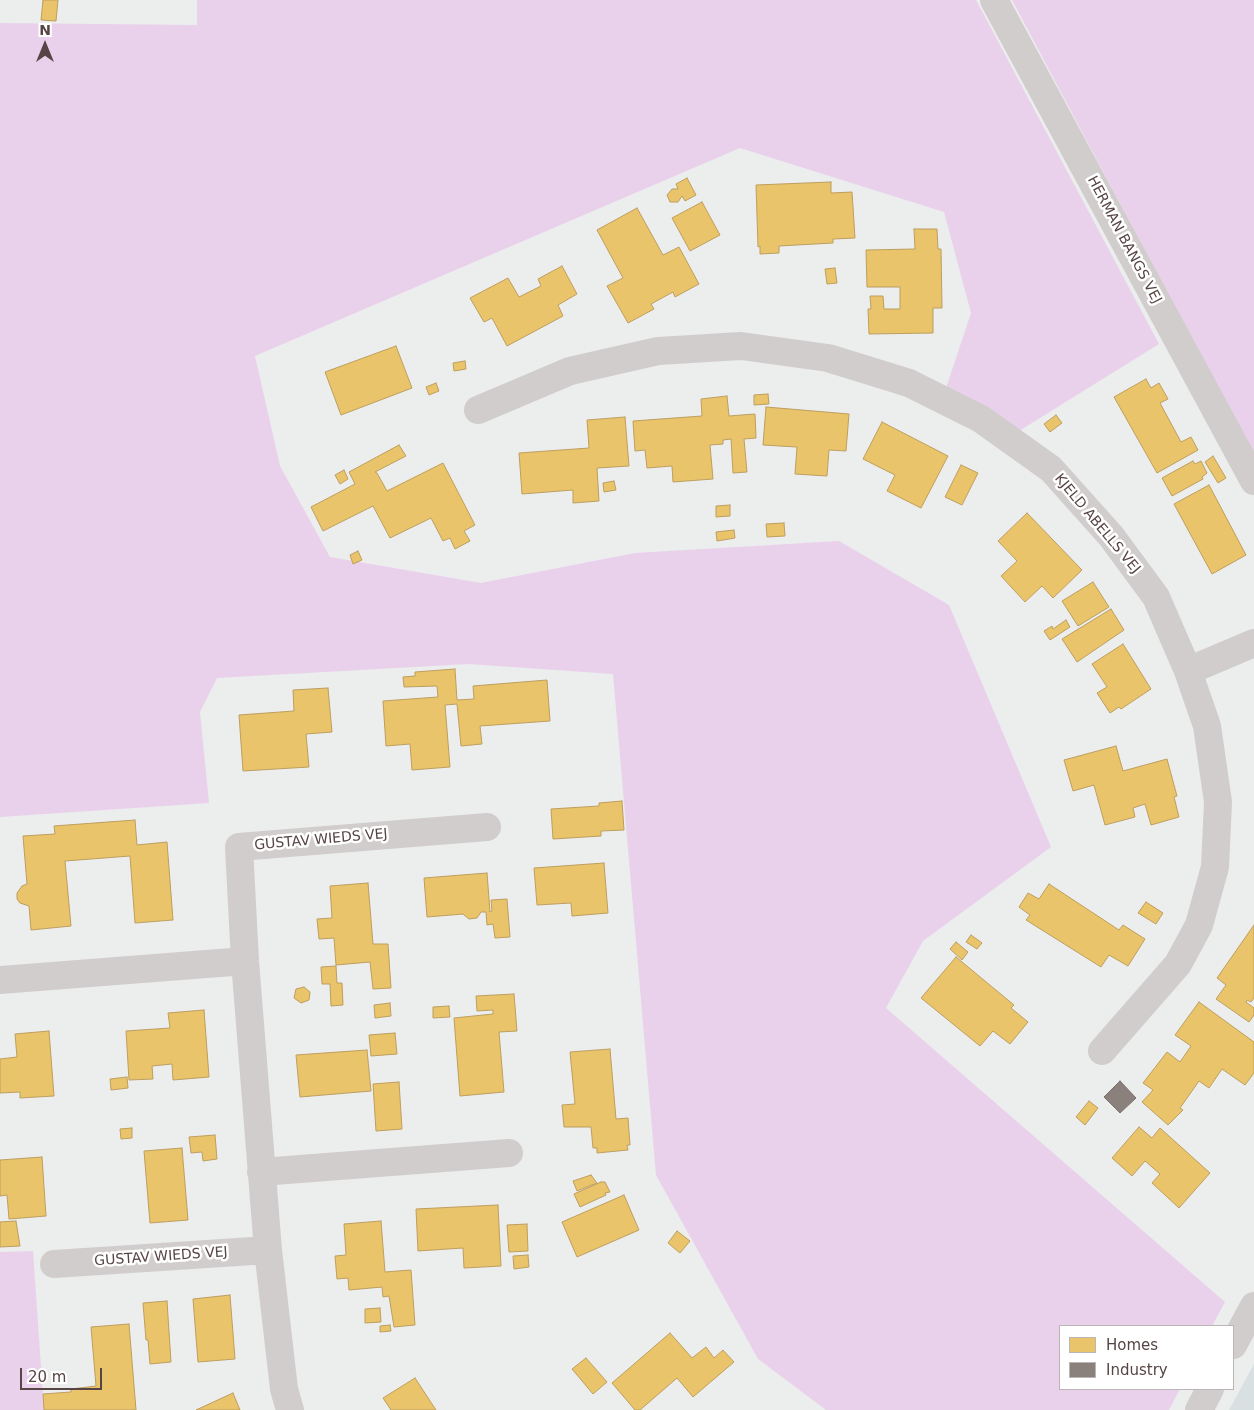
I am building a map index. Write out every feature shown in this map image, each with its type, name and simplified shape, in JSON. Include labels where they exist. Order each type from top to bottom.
[{"type":"street","name":"HERMAN BANGS VEJ","points":[[994,0],[1254,481]]},
{"type":"street","name":"KJELD ABELLS VEJ","points":[[478,410],[570,371],[658,351],[741,346],[828,358],[909,383],[981,419],[1051,469],[1111,536],[1156,597],[1188,671],[1207,726],[1218,802],[1214,867],[1199,925],[1178,964],[1102,1051]]},
{"type":"street","points":[[1188,671],[1254,643]]},
{"type":"street","name":"GUSTAV WIEDS VEJ","points":[[290,1410],[284,1389],[268,1250],[245,961],[239,847],[487,827]]},
{"type":"street","points":[[0,980],[245,961]]},
{"type":"street","points":[[261,1172],[509,1153]]},
{"type":"street","name":"GUSTAV WIEDS VEJ","points":[[54,1264],[268,1250]]},
{"type":"street","points":[[1234,1343],[1254,1306]]},
{"type":"street","points":[[1199,1410],[1209,1390]]},
{"type":"shaded area","points":[[197,0],[976,0],[1159,344],[1019,431],[946,388],[971,313],[944,212],[740,148],[255,356],[280,466],[330,557],[481,583],[635,553],[839,541],[949,605],[1051,847],[923,941],[886,1008],[1225,1302],[1213,1325],[1059,1325],[1059,1390],[1179,1390],[1169,1410],[826,1410],[758,1359],[656,1175],[613,674],[468,664],[217,678],[200,712],[209,803],[0,817],[0,23],[197,25]]},
{"type":"shaded area","points":[[1012,0],[1254,0],[1254,456]]},
{"type":"shaded area","points":[[33,1251],[44,1410],[0,1410],[0,1252]]},
{"type":"shaded area","points":[[1254,1364],[1254,1410],[1229,1410]]},
{"type":"building: Homes","points":[[43,0],[58,0],[56,21],[41,20]]},
{"type":"building: Homes","points":[[687,178],[696,195],[685,201],[682,196],[678,202],[670,202],[667,195],[672,189],[678,189],[676,184]]},
{"type":"building: Homes","points":[[831,182],[831,193],[852,192],[855,238],[833,239],[833,243],[779,246],[779,253],[760,254],[760,246],[758,247],[756,185]]},
{"type":"building: Homes","points":[[702,202],[720,235],[690,251],[672,218]]},
{"type":"building: Homes","points":[[637,208],[663,255],[679,247],[699,284],[675,297],[673,292],[651,304],[654,309],[628,323],[607,286],[623,278],[597,230]]},
{"type":"building: Homes","points":[[914,229],[937,229],[938,249],[941,249],[942,308],[933,308],[933,333],[869,334],[868,309],[871,309],[870,296],[883,296],[884,309],[900,309],[900,287],[867,287],[866,250],[915,249]]},
{"type":"building: Homes","points":[[562,266],[577,294],[558,305],[563,316],[507,346],[492,318],[484,322],[470,298],[508,278],[519,297],[541,286],[538,279]]},
{"type":"building: Homes","points":[[835,268],[837,283],[827,284],[825,269]]},
{"type":"building: Homes","points":[[396,346],[412,388],[341,415],[325,372]]},
{"type":"building: Homes","points":[[465,361],[466,369],[454,371],[453,363]]},
{"type":"building: Homes","points":[[1146,379],[1151,388],[1159,383],[1168,399],[1160,403],[1181,442],[1191,437],[1198,450],[1157,473],[1114,397]]},
{"type":"building: Homes","points":[[436,383],[439,391],[429,395],[426,387]]},
{"type":"building: Homes","points":[[768,394],[769,404],[754,405],[754,395]]},
{"type":"building: Homes","points":[[727,396],[729,416],[755,414],[756,438],[744,439],[747,472],[733,473],[731,439],[723,440],[723,444],[710,445],[713,479],[673,482],[672,466],[647,468],[645,450],[635,451],[633,421],[702,416],[701,399]]},
{"type":"building: Homes","points":[[766,407],[849,414],[846,451],[829,450],[827,476],[795,474],[797,447],[763,445]]},
{"type":"building: Homes","points":[[1056,415],[1062,423],[1050,432],[1044,424]]},
{"type":"building: Homes","points":[[625,417],[629,466],[597,468],[599,501],[573,503],[573,490],[522,494],[519,453],[589,448],[587,420]]},
{"type":"building: Homes","points":[[882,422],[948,456],[921,508],[887,491],[895,475],[863,459]]},
{"type":"building: Homes","points":[[399,445],[406,456],[375,472],[387,491],[443,463],[475,525],[464,531],[470,541],[455,549],[450,538],[443,541],[431,518],[390,538],[373,506],[323,531],[311,507],[355,484],[349,472]]},
{"type":"building: Homes","points":[[1213,456],[1226,478],[1218,483],[1205,462]]},
{"type":"building: Homes","points":[[1193,461],[1195,464],[1201,461],[1207,473],[1202,477],[1203,479],[1172,496],[1162,478]]},
{"type":"building: Homes","points":[[961,465],[978,473],[962,505],[945,497]]},
{"type":"building: Homes","points":[[344,470],[348,479],[340,484],[335,475]]},
{"type":"building: Homes","points":[[614,481],[616,490],[604,492],[603,483]]},
{"type":"building: Homes","points":[[1209,485],[1246,555],[1212,574],[1174,504]]},
{"type":"building: Homes","points":[[730,505],[730,516],[716,517],[716,506]]},
{"type":"building: Homes","points":[[1027,513],[1082,570],[1053,598],[1042,586],[1025,602],[1001,576],[1017,561],[998,541]]},
{"type":"building: Homes","points":[[784,523],[785,536],[767,537],[766,524]]},
{"type":"building: Homes","points":[[734,530],[735,538],[717,541],[716,532]]},
{"type":"building: Homes","points":[[358,551],[362,560],[353,564],[350,555]]},
{"type":"building: Homes","points":[[1093,582],[1109,607],[1078,626],[1062,601]]},
{"type":"building: Homes","points":[[1111,609],[1124,630],[1077,662],[1062,639]]},
{"type":"building: Homes","points":[[1066,620],[1070,627],[1050,640],[1044,631],[1052,626],[1053,629]]},
{"type":"building: Homes","points":[[1123,644],[1151,689],[1121,709],[1119,707],[1110,713],[1097,693],[1107,687],[1092,664]]},
{"type":"building: Homes","points":[[455,669],[457,700],[474,699],[473,686],[547,680],[550,721],[480,726],[482,744],[461,746],[457,704],[445,705],[450,767],[412,770],[410,744],[386,746],[383,701],[438,697],[437,686],[404,687],[403,677],[415,676],[415,672]]},
{"type":"building: Homes","points":[[328,688],[332,732],[306,734],[309,767],[243,771],[239,715],[294,711],[293,690]]},
{"type":"building: Homes","points":[[1116,746],[1123,771],[1167,759],[1177,796],[1174,797],[1179,817],[1151,825],[1145,804],[1133,808],[1135,817],[1105,825],[1094,785],[1073,791],[1064,760]]},
{"type":"building: Homes","points":[[622,801],[624,830],[601,831],[601,836],[553,839],[551,809],[599,806],[599,803]]},
{"type":"building: Homes","points":[[135,820],[137,845],[167,842],[173,920],[135,923],[130,856],[65,861],[71,926],[31,930],[29,906],[20,903],[17,899],[17,893],[22,886],[27,884],[23,836],[55,834],[54,826]]},
{"type":"building: Homes","points":[[604,863],[608,913],[572,916],[571,903],[537,905],[534,868]]},
{"type":"building: Homes","points":[[487,873],[490,912],[492,911],[491,900],[507,899],[510,937],[495,938],[493,924],[487,925],[486,912],[481,912],[477,918],[469,919],[463,914],[427,917],[424,878]]},
{"type":"building: Homes","points":[[368,883],[373,944],[388,944],[391,988],[373,989],[370,962],[336,965],[334,938],[319,939],[317,919],[332,918],[330,886]]},
{"type":"building: Homes","points":[[1049,884],[1119,930],[1123,925],[1145,939],[1128,966],[1109,955],[1101,967],[1026,920],[1030,915],[1019,907],[1028,893],[1039,899]]},
{"type":"building: Homes","points":[[1146,902],[1163,913],[1156,924],[1138,913]]},
{"type":"building: Homes","points":[[1254,925],[1254,998],[1251,1002],[1247,1000],[1246,1002],[1254,1008],[1254,1015],[1249,1022],[1216,999],[1226,985],[1217,978]]},
{"type":"building: Homes","points":[[971,935],[982,943],[977,949],[966,942]]},
{"type":"building: Homes","points":[[956,942],[968,952],[962,960],[950,949]]},
{"type":"building: Homes","points":[[956,957],[1014,1005],[1011,1008],[1028,1022],[1010,1044],[993,1031],[980,1046],[921,998]]},
{"type":"building: Homes","points":[[336,966],[337,983],[342,983],[343,1005],[331,1006],[330,984],[322,984],[321,967]]},
{"type":"building: Homes","points":[[304,987],[310,992],[309,1000],[301,1003],[294,998],[296,989]]},
{"type":"building: Homes","points":[[514,994],[517,1031],[499,1032],[504,1092],[460,1096],[454,1018],[493,1014],[493,1010],[477,1011],[476,996]]},
{"type":"building: Homes","points":[[1199,1002],[1254,1042],[1254,1073],[1245,1085],[1222,1069],[1209,1088],[1199,1081],[1180,1108],[1183,1110],[1168,1125],[1142,1102],[1153,1090],[1143,1083],[1167,1052],[1180,1062],[1191,1046],[1175,1035]]},
{"type":"building: Homes","points":[[390,1003],[391,1016],[375,1018],[374,1005]]},
{"type":"building: Homes","points":[[449,1006],[450,1017],[433,1018],[433,1007]]},
{"type":"building: Homes","points":[[204,1010],[209,1077],[173,1080],[172,1064],[152,1066],[153,1079],[129,1080],[126,1031],[170,1028],[168,1013]]},
{"type":"building: Homes","points":[[49,1031],[54,1096],[20,1098],[20,1092],[0,1093],[0,1059],[17,1057],[15,1034]]},
{"type":"building: Homes","points":[[395,1033],[397,1054],[371,1056],[369,1035]]},
{"type":"building: Homes","points":[[610,1049],[616,1119],[628,1118],[630,1145],[627,1145],[628,1150],[597,1153],[597,1148],[593,1148],[591,1127],[564,1127],[562,1105],[575,1104],[570,1052]]},
{"type":"building: Homes","points":[[367,1050],[371,1091],[300,1097],[296,1055]]},
{"type":"building: Homes","points":[[127,1077],[128,1088],[111,1090],[110,1079]]},
{"type":"building: Homes","points":[[399,1082],[402,1129],[376,1131],[373,1084]]},
{"type":"building: Homes","points":[[1089,1101],[1098,1108],[1085,1125],[1076,1117]]},
{"type":"building: Homes","points":[[1139,1127],[1152,1138],[1160,1128],[1210,1173],[1179,1208],[1152,1183],[1160,1174],[1145,1161],[1132,1176],[1112,1158]]},
{"type":"building: Homes","points":[[132,1128],[132,1138],[121,1139],[120,1129]]},
{"type":"building: Homes","points":[[215,1135],[217,1159],[203,1161],[202,1152],[191,1153],[189,1137]]},
{"type":"building: Homes","points":[[182,1148],[188,1220],[150,1223],[144,1151]]},
{"type":"building: Homes","points":[[42,1157],[46,1216],[9,1219],[7,1195],[0,1196],[0,1160]]},
{"type":"building: Homes","points":[[591,1175],[597,1183],[577,1191],[573,1181]]},
{"type":"building: Homes","points":[[605,1182],[610,1192],[580,1207],[574,1194]]},
{"type":"building: Homes","points":[[624,1195],[639,1230],[577,1257],[562,1222]]},
{"type":"building: Homes","points":[[498,1205],[501,1266],[464,1268],[463,1248],[418,1251],[416,1209]]},
{"type":"building: Homes","points":[[16,1221],[20,1246],[0,1247],[0,1222]]},
{"type":"building: Homes","points":[[381,1221],[385,1272],[411,1270],[415,1325],[394,1327],[389,1296],[383,1297],[382,1287],[349,1290],[348,1278],[337,1279],[335,1256],[346,1255],[344,1224]]},
{"type":"building: Homes","points":[[527,1224],[528,1251],[509,1252],[507,1225]]},
{"type":"building: Homes","points":[[677,1231],[690,1241],[680,1253],[668,1243]]},
{"type":"building: Homes","points":[[528,1255],[529,1267],[514,1269],[513,1256]]},
{"type":"building: Homes","points":[[230,1295],[235,1359],[198,1362],[193,1299]]},
{"type":"building: Homes","points":[[167,1301],[171,1362],[150,1364],[143,1303]]},
{"type":"building: Homes","points":[[380,1308],[381,1322],[365,1323],[365,1309]]},
{"type":"building: Homes","points":[[129,1324],[136,1410],[44,1410],[43,1394],[71,1392],[71,1389],[96,1386],[91,1327]]},
{"type":"building: Homes","points":[[390,1325],[391,1331],[380,1332],[380,1326]]},
{"type":"building: Homes","points":[[670,1333],[692,1358],[706,1347],[714,1358],[723,1350],[734,1362],[693,1397],[677,1378],[640,1410],[635,1410],[612,1383]]},
{"type":"building: Homes","points":[[586,1358],[607,1382],[593,1394],[572,1369]]},
{"type":"building: Homes","points":[[415,1378],[436,1410],[391,1410],[383,1398]]},
{"type":"building: Homes","points":[[233,1393],[240,1410],[196,1410]]},
{"type":"building: Industry","points":[[1120,1081],[1136,1098],[1120,1113],[1104,1097]]}]
